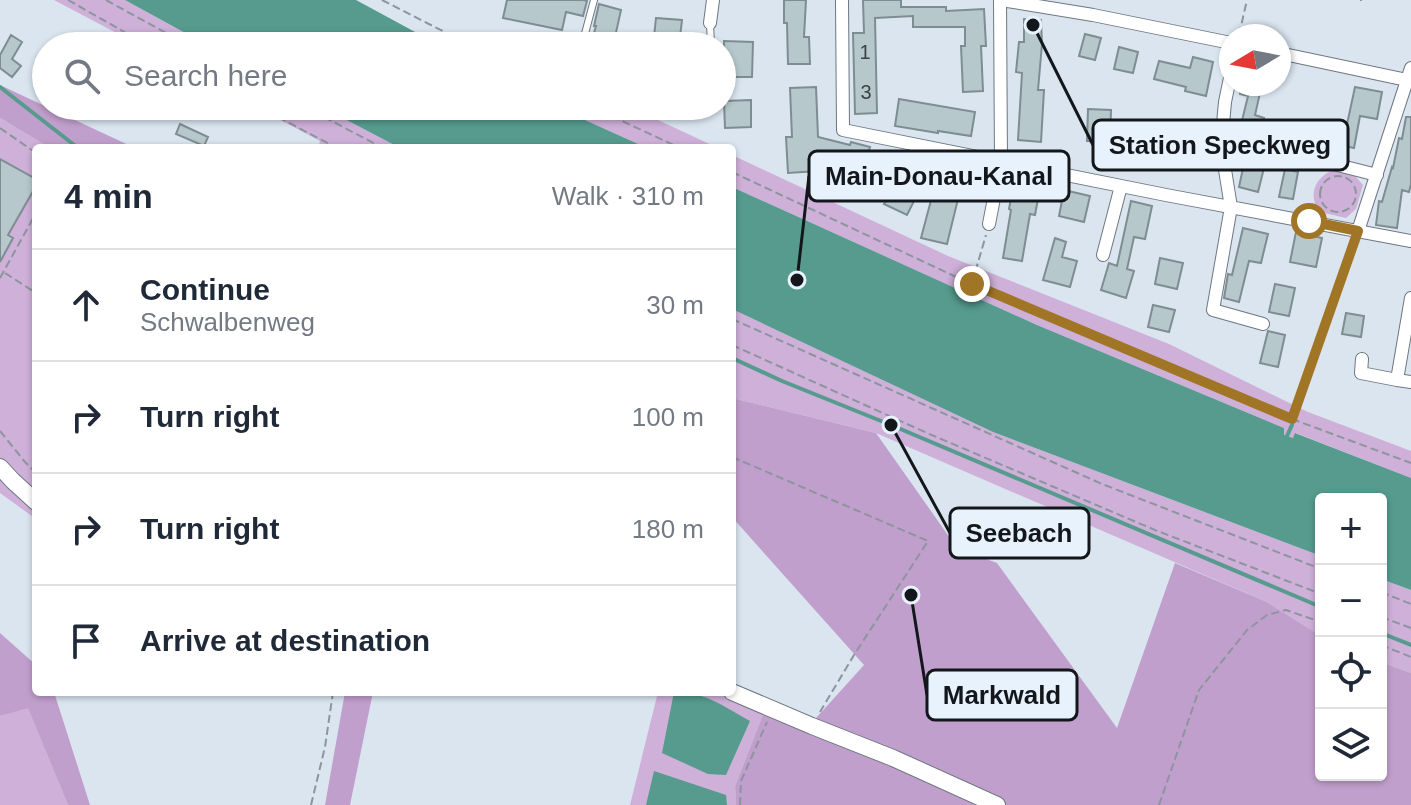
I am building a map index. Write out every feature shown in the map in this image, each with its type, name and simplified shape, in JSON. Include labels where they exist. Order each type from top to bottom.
[{"type":"street","points":[[710,23],[713,0]]},
{"type":"street","points":[[842,0],[843,130],[1411,241]]},
{"type":"street","points":[[989,224],[1001,162],[1000,0],[1219,41]]},
{"type":"street","points":[[1291,55],[1410,76],[1358,231]]},
{"type":"street","points":[[1226,96],[1221,145],[1231,207],[1213,310],[1263,324]]},
{"type":"street","points":[[1318,160],[1377,175]]},
{"type":"street","points":[[1103,255],[1121,186]]},
{"type":"street","points":[[1397,380],[1411,298]]},
{"type":"street","points":[[1362,359],[1361,373],[1411,382]]},
{"type":"street","points":[[0,467],[32,498]]},
{"type":"street","points":[[736,694],[893,758],[997,805]]},
{"type":"lane","points":[[585,32],[594,0]]},
{"type":"lane","points":[[710,23],[710,32]]},
{"type":"path","points":[[68,0],[124,32]]},
{"type":"path","points":[[106,0],[164,32]]},
{"type":"path","points":[[382,0],[445,32]]},
{"type":"path","points":[[1242,24],[1247,0]]},
{"type":"path","points":[[284,120],[329,144]]},
{"type":"path","points":[[330,120],[375,144]]},
{"type":"path","points":[[620,120],[671,144]]},
{"type":"path","points":[[0,128],[32,150]]},
{"type":"path","points":[[736,174],[972,284],[1292,419],[1411,463]]},
{"type":"path","points":[[1331,177],[1343,177],[1353,184],[1355,200],[1348,209],[1331,211],[1323,204],[1320,192],[1331,177]]},
{"type":"path","points":[[0,277],[32,220]]},
{"type":"path","points":[[972,284],[989,224]]},
{"type":"path","points":[[1292,419],[1358,231]]},
{"type":"path","points":[[4,272],[32,290]]},
{"type":"path","points":[[736,321],[1102,484],[1315,567]]},
{"type":"path","points":[[736,347],[927,433],[1155,530],[1315,592]]},
{"type":"path","points":[[0,431],[32,469]]},
{"type":"path","points":[[736,459],[928,541],[812,726]]},
{"type":"path","points":[[1387,594],[1411,604]]},
{"type":"path","points":[[1159,805],[1199,690],[1247,630],[1267,615],[1286,610],[1315,620]]},
{"type":"path","points":[[1387,619],[1411,628]]},
{"type":"path","points":[[1387,647],[1411,657]]},
{"type":"path","points":[[311,805],[325,747],[332,696]]},
{"type":"path","points":[[740,805],[741,781],[772,709]]},
{"type":"shaded area","points":[[54,0],[125,0],[183,32],[115,32]]},
{"type":"shaded area","points":[[125,0],[356,0],[415,32],[183,32]]},
{"type":"shaded area","points":[[0,85],[32,100],[32,120],[75,120],[126,144],[43,144],[0,118]]},
{"type":"shaded area","points":[[0,118],[43,144],[32,144],[32,516],[0,493]]},
{"type":"shaded area","points":[[280,120],[347,120],[392,144],[319,144],[320,141]]},
{"type":"shaded area","points":[[347,120],[585,120],[638,144],[392,144]]},
{"type":"shaded area","points":[[585,120],[658,120],[709,144],[638,144]]},
{"type":"shaded area","points":[[736,157],[948,256],[1169,344],[1308,412],[1411,451],[1411,478],[1296,433],[1293,438],[1283,435],[1284,428],[1037,325],[736,189]]},
{"type":"shaded area","points":[[1333,170],[1354,175],[1363,185],[1356,209],[1346,218],[1320,212],[1314,200],[1318,182]]},
{"type":"shaded area","points":[[736,189],[1037,325],[1284,428],[1284,435],[1293,438],[1295,433],[1411,478],[1411,590],[1387,581],[1387,493],[1315,493],[1315,554],[993,432],[736,311]]},
{"type":"shaded area","points":[[736,311],[993,432],[1315,554],[1315,632],[1267,602],[876,433],[736,399]]},
{"type":"shaded area","points":[[736,399],[876,433],[957,548],[997,563],[1117,728],[1175,563],[1267,602],[1315,632],[1315,781],[1387,781],[1387,664],[1411,673],[1411,805],[736,805],[735,786],[764,712],[807,728],[864,665],[736,521]]},
{"type":"shaded area","points":[[1387,581],[1411,590],[1411,673],[1387,664]]},
{"type":"shaded area","points":[[0,633],[32,661],[32,696],[55,696],[90,805],[68,805],[28,708],[0,716]]},
{"type":"shaded area","points":[[344,696],[372,696],[350,805],[325,805]]},
{"type":"shaded area","points":[[657,696],[727,696],[764,712],[735,786],[736,805],[630,805]]},
{"type":"shaded area","points":[[673,696],[705,697],[750,721],[726,775],[708,774],[662,753]]},
{"type":"shaded area","points":[[28,707],[68,805],[0,805],[0,716]]},
{"type":"shaded area","points":[[654,771],[726,795],[727,805],[646,805]]},
{"type":"building","points":[[507,0],[587,1],[583,16],[566,12],[562,30],[503,18]]},
{"type":"building","points":[[784,0],[806,0],[804,37],[809,37],[810,64],[788,64]]},
{"type":"building","points":[[863,0],[901,0],[901,7],[946,7],[946,11],[984,9],[986,46],[981,46],[983,91],[963,92],[961,46],[965,46],[965,27],[913,27],[913,16],[875,18],[877,113],[855,114],[853,33],[864,33]]},
{"type":"building","points":[[599,4],[621,10],[616,32],[594,32]]},
{"type":"building","points":[[656,18],[682,20],[681,32],[654,32]]},
{"type":"building","points":[[1024,19],[1041,20],[1038,90],[1044,90],[1041,142],[1018,140],[1022,73],[1016,72],[1019,42],[1024,42]]},
{"type":"building","points":[[1085,34],[1101,38],[1095,60],[1079,56]]},
{"type":"building","points":[[11,35],[22,42],[12,59],[21,66],[12,77],[0,68],[0,55]]},
{"type":"building","points":[[736,41],[753,42],[752,77],[736,77]]},
{"type":"building","points":[[1119,47],[1138,52],[1133,73],[1114,69]]},
{"type":"building","points":[[1193,57],[1213,62],[1206,96],[1154,79],[1159,61],[1190,68]]},
{"type":"building","points":[[816,87],[818,137],[870,147],[850,199],[832,193],[846,156],[817,151],[818,171],[788,173],[786,137],[792,137],[790,88]]},
{"type":"building","points":[[1355,87],[1382,92],[1377,119],[1360,116],[1354,148],[1326,142],[1329,126],[1346,129]]},
{"type":"building","points":[[1248,96],[1259,96],[1255,115],[1264,118],[1257,162],[1265,164],[1258,192],[1239,187],[1246,154],[1240,153],[1241,138],[1238,137]]},
{"type":"building","points":[[899,99],[975,112],[971,136],[895,126]]},
{"type":"building","points":[[751,100],[751,127],[725,128],[725,120],[736,120],[736,101]]},
{"type":"building","points":[[1088,109],[1111,110],[1110,142],[1087,141]]},
{"type":"building","points":[[1406,117],[1411,117],[1409,192],[1402,190],[1397,228],[1376,225],[1379,201],[1382,202],[1393,168]]},
{"type":"building","points":[[180,124],[208,137],[205,144],[199,144],[176,134]]},
{"type":"building","points":[[0,159],[32,177],[32,193],[8,235],[13,238],[0,262]]},
{"type":"building","points":[[943,167],[968,173],[947,244],[921,238]]},
{"type":"building","points":[[1285,169],[1298,172],[1293,199],[1279,197]]},
{"type":"building","points":[[899,172],[923,183],[907,215],[884,204]]},
{"type":"building","points":[[1014,182],[1040,188],[1035,215],[1030,214],[1022,261],[1003,258]]},
{"type":"building","points":[[1064,190],[1090,196],[1084,222],[1059,216]]},
{"type":"building","points":[[1131,201],[1152,206],[1145,239],[1134,237],[1127,269],[1134,271],[1126,298],[1101,290],[1109,263],[1117,266]]},
{"type":"building","points":[[1243,228],[1268,234],[1261,263],[1249,261],[1239,302],[1224,298],[1228,274],[1232,275]]},
{"type":"building","points":[[1296,232],[1322,238],[1316,267],[1290,262]]},
{"type":"building","points":[[1055,238],[1066,242],[1062,257],[1077,261],[1070,287],[1043,280]]},
{"type":"building","points":[[1160,258],[1183,263],[1177,289],[1155,284]]},
{"type":"building","points":[[1275,284],[1295,288],[1289,316],[1269,312]]},
{"type":"building","points":[[1153,305],[1175,310],[1169,332],[1148,327]]},
{"type":"building","points":[[1346,313],[1364,316],[1361,337],[1342,334]]},
{"type":"building","points":[[1268,331],[1285,335],[1278,367],[1260,363]]},
{"type":"waterway","points":[[0,87],[32,112]]},
{"type":"waterway","points":[[42,120],[73,144]]},
{"type":"waterway","points":[[736,360],[1315,604]]},
{"type":"waterway","points":[[1287,436],[1292,425]]},
{"type":"waterway","points":[[1387,635],[1411,645]]},
{"type":"place","name":"Station Speckweg","points":[[1033,25]]},
{"type":"place","name":"Main-Donau-Kanal","points":[[797,280]]},
{"type":"place","name":"Seebach","points":[[891,425]]},
{"type":"place","name":"Markwald","points":[[911,595]]},
{"type":"route","points":[[972,284],[1292,419],[1358,231],[1309,221]]}]
